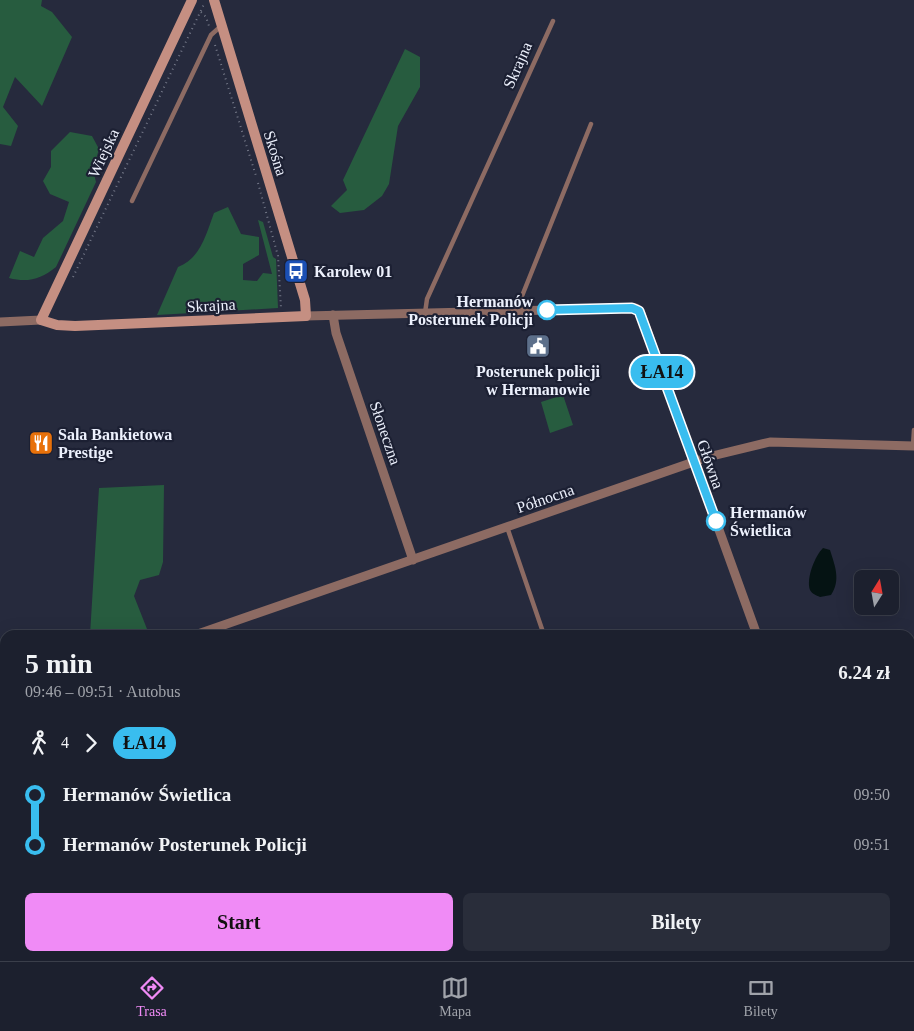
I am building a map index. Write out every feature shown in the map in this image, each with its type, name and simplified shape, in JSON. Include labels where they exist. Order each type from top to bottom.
[{"type":"street","name":"Wiejska","points":[[42,320],[192,0]]},
{"type":"street","name":"Skośna","points":[[214,0],[303,295],[306,316]]},
{"type":"street","name":"Skrajna","points":[[0,322],[42,320],[58,325],[75,326],[334,315],[632,308]]},
{"type":"street","name":"Główna","points":[[632,308],[641,314],[755,630]]},
{"type":"street","name":"Słoneczna","points":[[334,315],[336,332],[413,560]]},
{"type":"street","name":"Północna","points":[[210,630],[694,462],[754,444],[770,442],[914,446]]},
{"type":"lane","name":"Skrajna","points":[[425,313],[427,299],[553,21]]},
{"type":"lane","points":[[132,201],[212,35],[222,25]]},
{"type":"lane","points":[[519,311],[520,301],[590,124]]},
{"type":"lane","points":[[914,430],[914,446]]},
{"type":"lane","points":[[507,527],[542,630]]},
{"type":"path","points":[[61,279],[75,275],[206,0]]},
{"type":"path","points":[[201,12],[206,17],[212,35],[256,176],[278,256],[281,317]]},
{"type":"green space","points":[[0,0],[42,0],[41,6],[52,12],[72,37],[42,106],[15,77],[3,107],[18,126],[11,146],[0,144]]},
{"type":"green space","points":[[405,49],[420,57],[420,87],[398,126],[389,184],[382,196],[364,210],[340,213],[331,206],[347,190],[343,180]]},
{"type":"green space","points":[[70,132],[92,136],[99,149],[93,170],[96,182],[56,267],[34,279],[9,278],[20,251],[34,257],[43,238],[63,221],[69,202],[50,194],[43,181],[51,167],[51,151]]},
{"type":"green space","points":[[228,207],[241,234],[259,237],[259,255],[243,264],[243,280],[257,281],[263,273],[272,274],[258,220],[263,222],[273,257],[276,259],[278,308],[157,315],[178,267],[192,258],[202,245],[214,213]]},
{"type":"green space","points":[[563,395],[573,425],[550,433],[541,402]]},
{"type":"green space","points":[[164,485],[163,562],[159,575],[140,580],[134,596],[147,629],[144,630],[90,630],[99,488]]},
{"type":"shaded area","points":[[823,548],[830,550],[835,567],[836,584],[831,595],[820,597],[810,590],[809,580],[814,562]]},
{"type":"bus line","name":"ŁA14","points":[[547,310],[636,308],[639,311],[716,521]]},
{"type":"place","name":"Karolew 01","points":[[296,271]]},
{"type":"place","name":"Hermanów Posterunek Policji","points":[[547,310]]},
{"type":"place","name":"Posterunek policji w Hermanowie","points":[[538,346]]},
{"type":"place","name":"Sala Bankietowa Prestige","points":[[41,443]]},
{"type":"place","name":"Hermanów Świetlica","points":[[716,521]]}]
